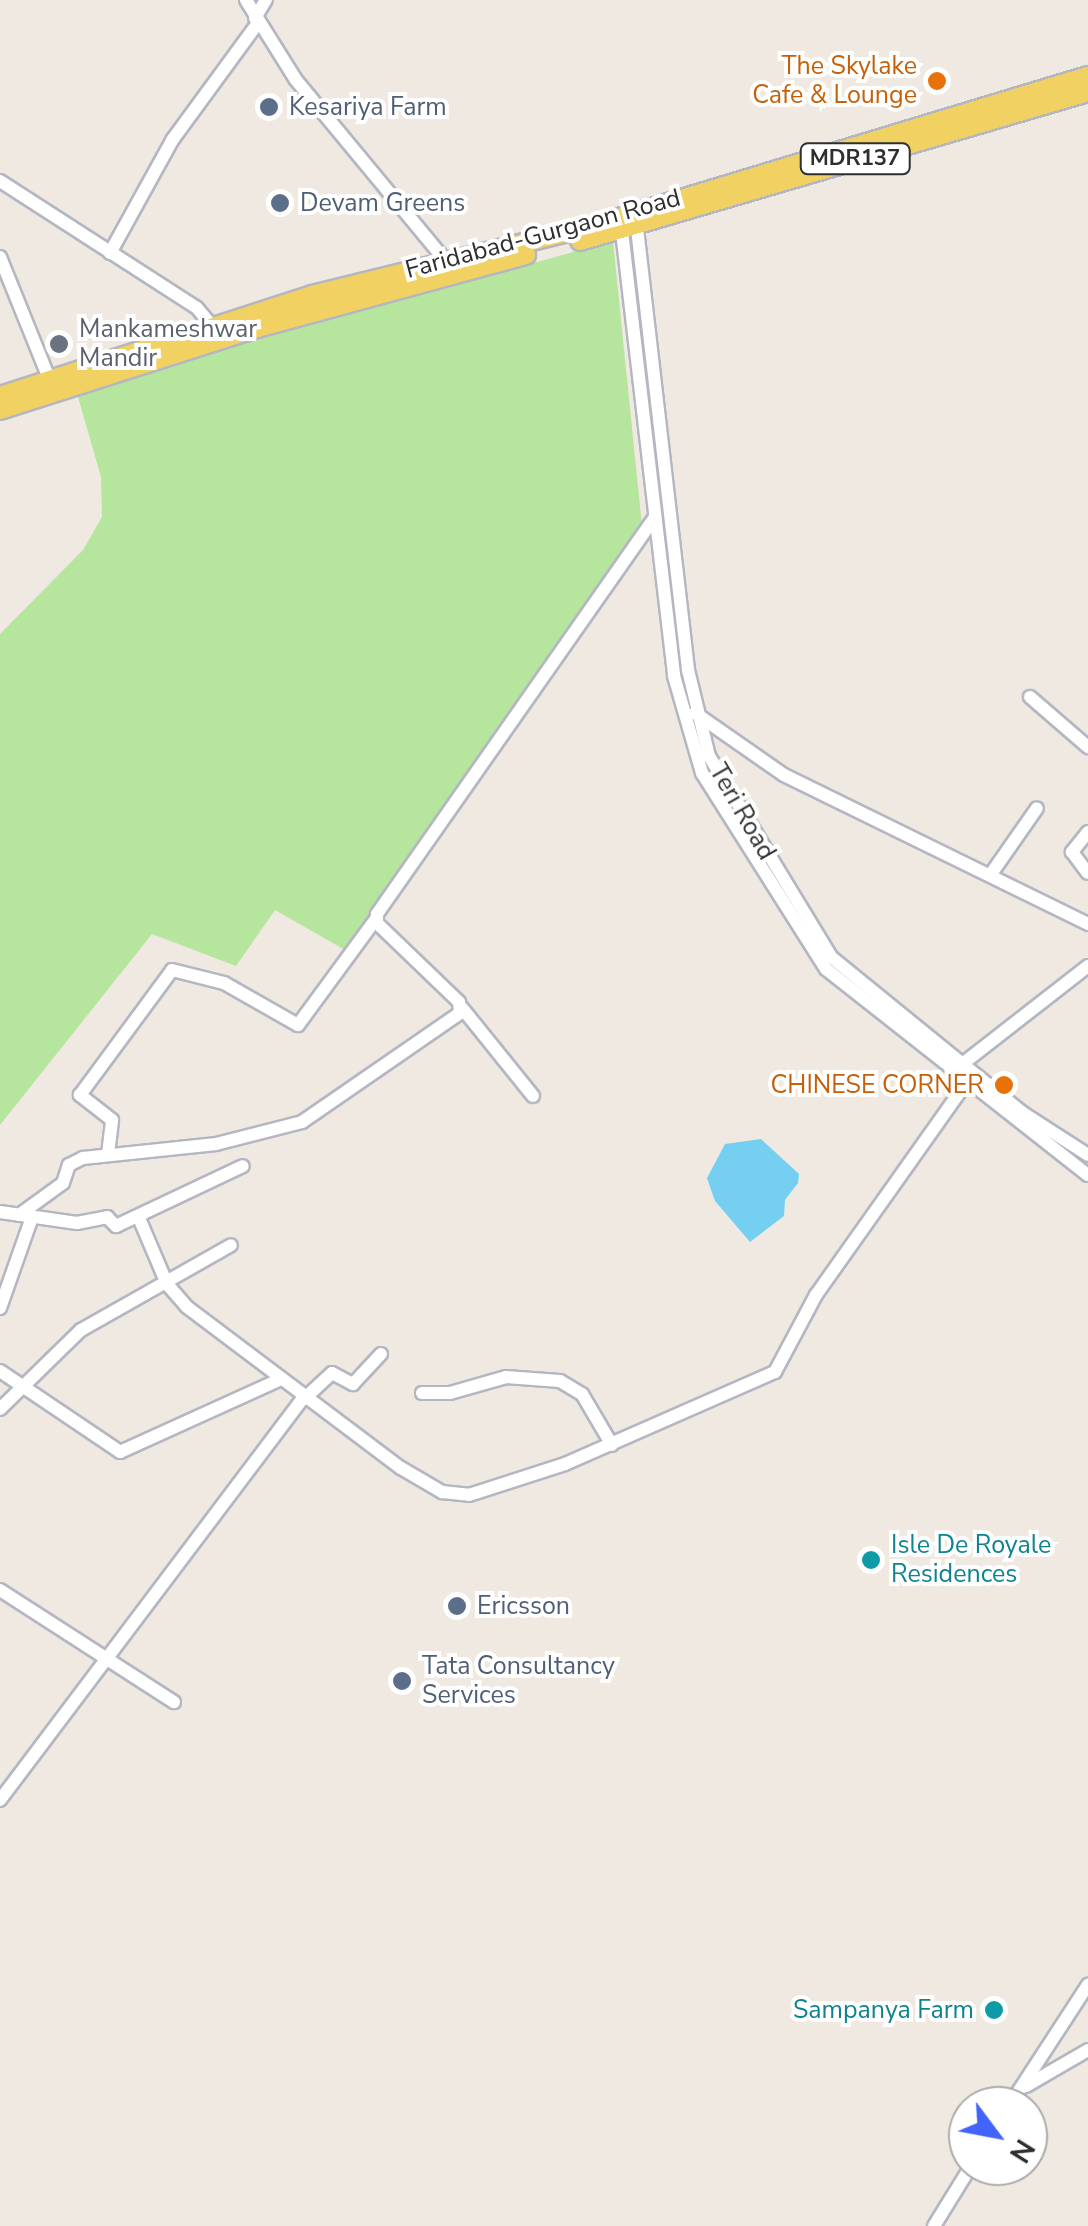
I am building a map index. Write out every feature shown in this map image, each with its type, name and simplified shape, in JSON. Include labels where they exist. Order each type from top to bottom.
[{"type":"main road","name":"Faridabad-Gurgaon Road","points":[[0,410],[52,386],[213,327],[446,262],[629,221],[1088,76]]},
{"type":"main road","name":"Faridabad-Gurgaon Road","points":[[0,396],[52,386],[1088,92]]},
{"type":"street","points":[[246,0],[296,80],[446,262]]},
{"type":"street","points":[[110,253],[173,139],[257,20],[266,0]]},
{"type":"street","points":[[0,181],[197,308],[213,327]]},
{"type":"street","points":[[629,221],[654,519],[680,704],[702,773],[801,938],[834,977],[937,1053],[966,1083],[1088,1174]]},
{"type":"street","name":"Teri Road","points":[[629,221],[698,715],[727,792],[821,946],[937,1053],[961,1065],[1088,1155]]},
{"type":"street","points":[[0,257],[52,386]]},
{"type":"street","points":[[108,1154],[112,1120],[80,1095],[172,970],[224,983],[298,1025],[654,519]]},
{"type":"street","points":[[1030,696],[1088,747]]},
{"type":"street","points":[[680,704],[784,775],[1088,924]]},
{"type":"street","points":[[990,874],[1037,808]]},
{"type":"street","points":[[1088,832],[1072,852],[1088,873]]},
{"type":"street","points":[[376,919],[462,1008],[533,1096]]},
{"type":"street","points":[[961,1065],[1088,966]]},
{"type":"street","points":[[0,1308],[26,1216],[63,1183],[72,1162],[108,1154],[216,1144],[302,1122],[462,1008]]},
{"type":"street","points":[[243,1166],[139,1210],[167,1284],[187,1308],[304,1399],[400,1468],[455,1496],[612,1444],[776,1372],[816,1296],[966,1083]]},
{"type":"street","points":[[0,1212],[82,1223],[107,1218],[115,1226],[139,1218]]},
{"type":"street","points":[[0,1410],[20,1386],[81,1330],[231,1244]]},
{"type":"street","points":[[0,1800],[304,1399],[332,1373],[353,1384],[381,1354]]},
{"type":"street","points":[[0,1371],[120,1452],[280,1380]]},
{"type":"street","points":[[422,1392],[450,1393],[506,1377],[560,1381],[582,1394],[612,1444]]},
{"type":"street","points":[[0,1590],[174,1702]]},
{"type":"street","points":[[1022,2086],[1088,1985]]},
{"type":"street","points":[[1026,2086],[1088,2050]]},
{"type":"street","points":[[934,2226],[959,2186]]},
{"type":"green space","points":[[613,241],[642,526],[345,950],[275,910],[236,966],[152,934],[0,1125],[0,634],[83,550],[102,517],[101,477],[76,390]]},
{"type":"water","points":[[761,1139],[799,1174],[798,1183],[785,1200],[784,1216],[750,1242],[715,1201],[707,1178],[725,1144]]},
{"type":"place","name":"The Skylake Cafe & Lounge","points":[[937,81]]},
{"type":"place","name":"Kesariya Farm","points":[[269,107]]},
{"type":"place","name":"Devam Greens","points":[[280,203]]},
{"type":"place","name":"Mankameshwar Mandir","points":[[59,344]]},
{"type":"place","name":"CHINESE CORNER","points":[[1004,1085]]},
{"type":"place","name":"Isle De Royale Residences","points":[[871,1560]]},
{"type":"place","name":"Ericsson","points":[[457,1606]]},
{"type":"place","name":"Tata Consultancy Services","points":[[402,1681]]},
{"type":"place","name":"Sampanya Farm","points":[[994,2010]]}]
